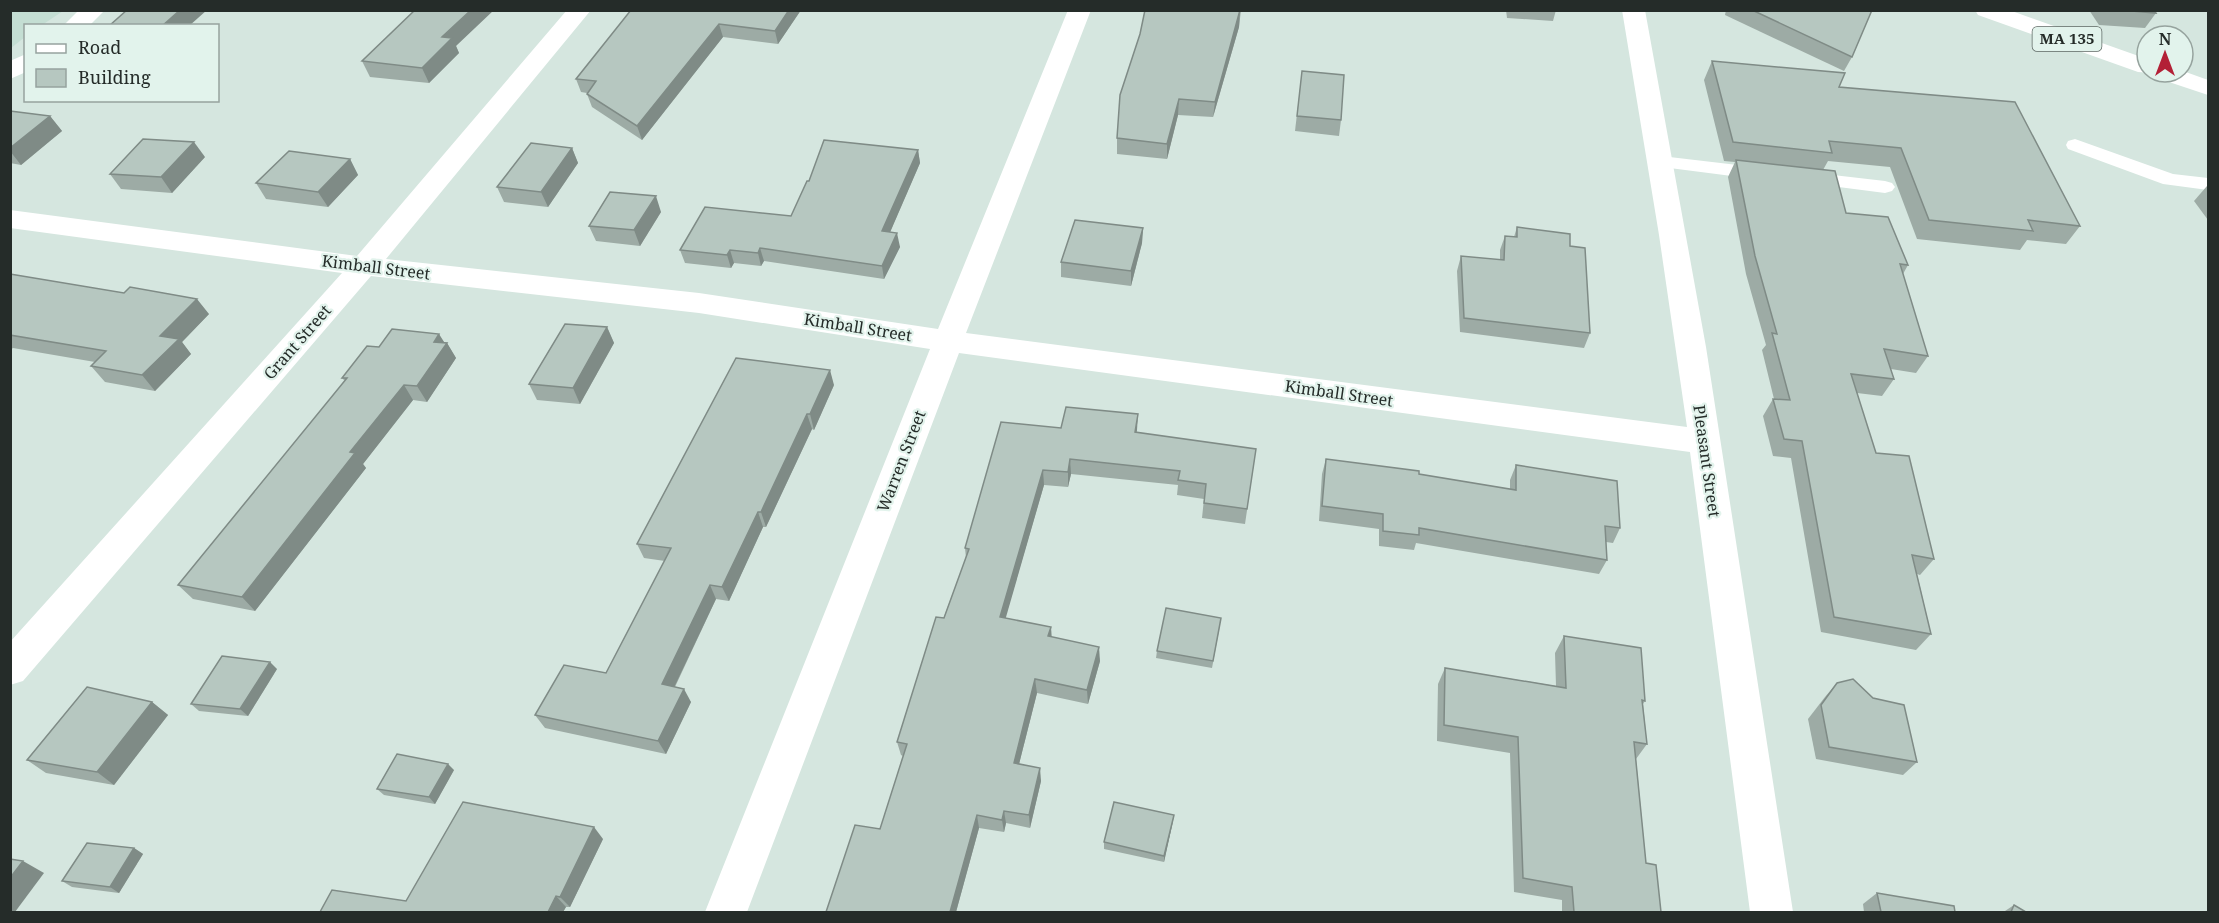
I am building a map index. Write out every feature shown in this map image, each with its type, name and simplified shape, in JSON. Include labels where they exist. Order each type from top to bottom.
[{"type":"street","points":[[76,24],[94,10]]},
{"type":"street","name":"Grant Street","points":[[10,669],[364,266],[579,10]]},
{"type":"street","name":"Warren Street","points":[[726,912],[948,340],[1080,10]]},
{"type":"street","name":"Pleasant Street","points":[[1633,10],[1661,162],[1705,442],[1772,912]]},
{"type":"street","name":"MA 135","points":[[1986,10],[2135,63]]},
{"type":"street","points":[[10,72],[24,62]]},
{"type":"street","name":"Kimball Street","points":[[10,219],[364,266],[699,303],[948,340],[1705,442]]},
{"type":"lane","points":[[2075,145],[2170,180],[2208,184]]},
{"type":"lane","points":[[1661,162],[1885,187]]},
{"type":"shaded area","points":[[11,10],[63,10],[44,24],[24,24],[24,38],[11,48]]},
{"type":"building","points":[[127,10],[180,10],[164,24],[111,24]]},
{"type":"building","points":[[415,10],[471,10],[442,37],[452,38],[422,68],[362,61]]},
{"type":"building","points":[[631,10],[789,10],[775,31],[719,24],[637,126],[587,94],[596,81],[576,79]]},
{"type":"building","points":[[1145,10],[1240,10],[1215,102],[1179,99],[1167,144],[1117,138],[1120,95],[1140,34]]},
{"type":"building","points":[[1752,10],[1872,10],[1852,57]]},
{"type":"building","points":[[2120,10],[2154,10],[2156,13]]},
{"type":"building","points":[[1712,61],[1845,73],[1839,87],[2015,102],[2080,226],[2028,220],[2033,231],[1929,220],[1901,148],[1829,141],[1832,153],[1733,142]]},
{"type":"building","points":[[1302,71],[1344,75],[1341,120],[1297,116]]},
{"type":"building","points":[[10,111],[50,116],[10,148]]},
{"type":"building","points":[[143,139],[194,142],[161,177],[110,174]]},
{"type":"building","points":[[824,140],[918,150],[882,231],[897,233],[882,266],[760,248],[758,253],[730,250],[727,255],[680,250],[705,207],[791,216],[809,181]]},
{"type":"building","points":[[531,143],[572,148],[541,192],[497,187]]},
{"type":"building","points":[[289,151],[350,159],[318,192],[256,183]]},
{"type":"building","points":[[1736,160],[1835,171],[1846,213],[1888,217],[1908,265],[1900,264],[1928,356],[1884,349],[1894,379],[1851,374],[1876,453],[1909,456],[1934,559],[1912,555],[1931,634],[1834,617],[1802,441],[1784,439],[1773,399],[1790,400],[1772,333],[1777,334],[1755,256]]},
{"type":"building","points":[[610,192],[656,196],[634,230],[589,226]]},
{"type":"building","points":[[1075,220],[1143,228],[1131,271],[1061,262]]},
{"type":"building","points":[[1517,227],[1570,234],[1570,246],[1585,248],[1590,333],[1464,318],[1461,256],[1504,260],[1505,236],[1517,237]]},
{"type":"building","points":[[10,274],[124,293],[130,287],[197,299],[160,336],[179,339],[142,375],[91,366],[106,351],[10,335]]},
{"type":"building","points":[[565,324],[607,327],[573,388],[529,384]]},
{"type":"building","points":[[392,329],[439,334],[434,342],[447,343],[417,386],[404,385],[350,452],[355,453],[242,597],[178,585],[347,378],[342,378],[367,346],[379,347]]},
{"type":"building","points":[[736,358],[830,370],[722,587],[710,585],[662,684],[684,689],[658,741],[535,715],[564,665],[606,673],[671,548],[637,544]]},
{"type":"building","points":[[1066,407],[1138,414],[1135,432],[1256,449],[1247,509],[1204,503],[1206,484],[1178,480],[1180,471],[1070,459],[1068,472],[1043,470],[1000,617],[1051,627],[1048,636],[1099,647],[1087,690],[1035,679],[1014,763],[1040,768],[1029,815],[1004,811],[1002,820],[977,815],[950,912],[826,912],[855,825],[880,829],[907,744],[897,742],[936,617],[944,618],[969,549],[965,548],[1001,422],[1061,428]]},
{"type":"building","points":[[1326,459],[1419,471],[1419,474],[1516,490],[1516,465],[1617,481],[1620,528],[1605,526],[1607,560],[1419,528],[1419,535],[1383,531],[1383,514],[1322,506]]},
{"type":"building","points":[[1166,608],[1221,618],[1213,661],[1157,651]]},
{"type":"building","points":[[1564,636],[1641,648],[1645,701],[1642,700],[1647,744],[1634,742],[1646,863],[1656,865],[1661,912],[1574,912],[1572,887],[1523,878],[1518,737],[1444,725],[1445,668],[1566,688]]},
{"type":"building","points":[[222,656],[270,662],[240,709],[191,704]]},
{"type":"building","points":[[1853,679],[1873,698],[1904,705],[1917,762],[1829,747],[1821,705],[1837,683]]},
{"type":"building","points":[[87,687],[152,702],[97,772],[27,760]]},
{"type":"building","points":[[397,754],[448,764],[429,797],[377,789]]},
{"type":"building","points":[[463,802],[594,827],[560,897],[556,896],[548,912],[320,912],[332,890],[406,901]]},
{"type":"building","points":[[1114,802],[1174,815],[1164,856],[1104,842]]},
{"type":"building","points":[[87,843],[134,848],[110,887],[62,881]]},
{"type":"building","points":[[10,859],[23,861],[10,878]]},
{"type":"building","points":[[1877,893],[1954,906],[1955,912],[1881,912]]},
{"type":"building","points":[[2014,905],[2026,912],[2011,912]]}]
